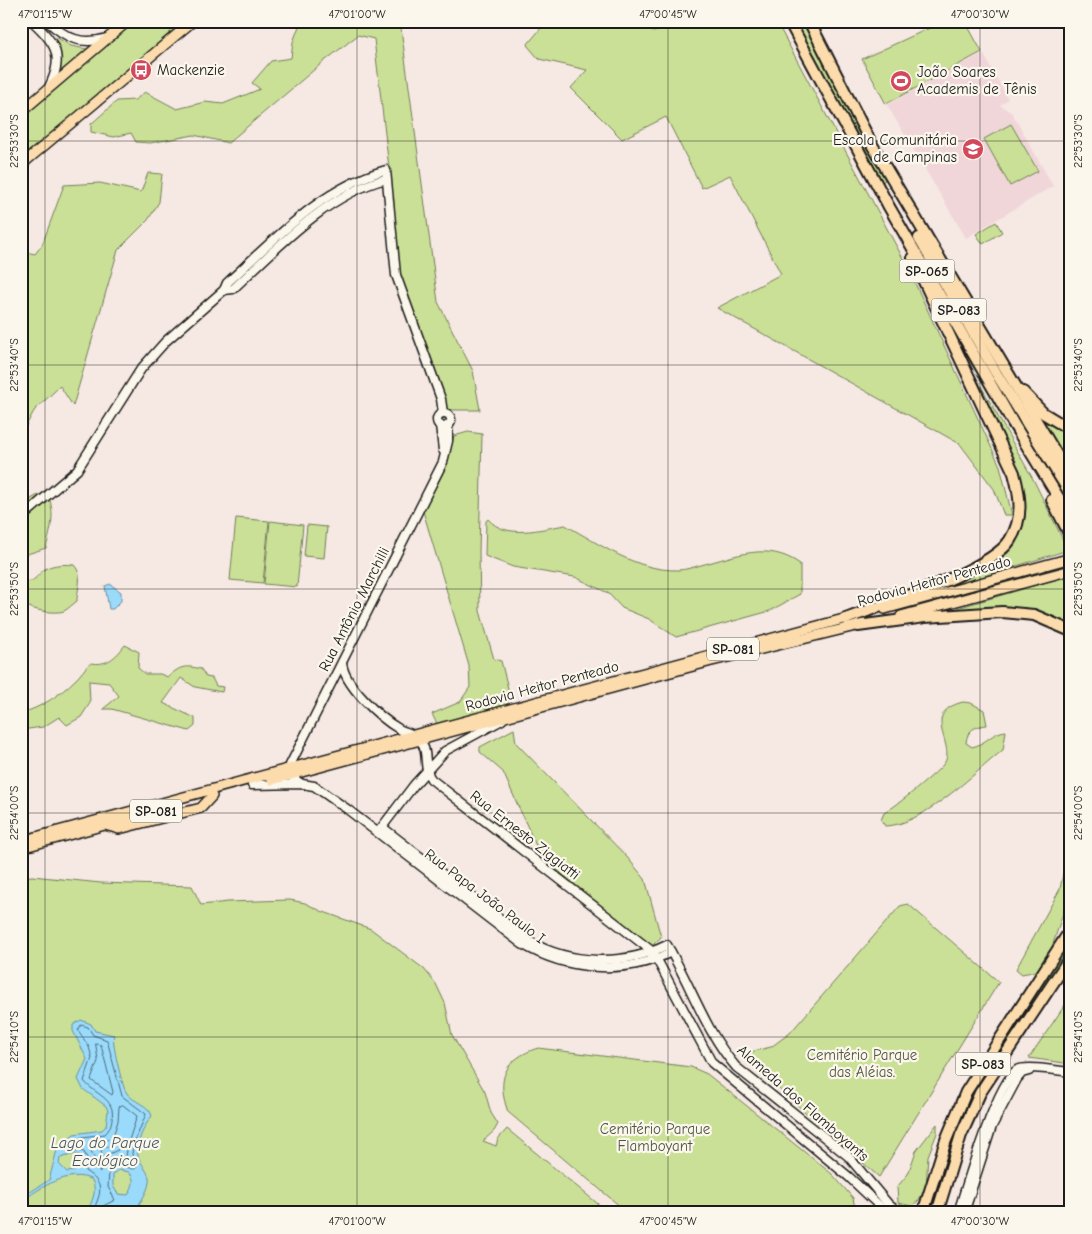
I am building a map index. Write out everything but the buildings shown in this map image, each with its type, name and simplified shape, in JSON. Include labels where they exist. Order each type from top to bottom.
[{"type":"highway","name":"SP-065","points":[[789,21],[888,205],[1071,518]]},
{"type":"highway","name":"SP-065","points":[[809,21],[871,144],[1071,479]]},
{"type":"highway","name":"SP-083","points":[[871,144],[946,288],[1071,495]]},
{"type":"highway","points":[[846,619],[957,575],[987,560],[1001,550],[1011,539],[1020,510],[1018,486],[1006,457],[888,205]]},
{"type":"highway","points":[[956,285],[978,315],[1022,389],[1043,413],[1071,430]]},
{"type":"highway","name":"SP-083","points":[[960,330],[1071,537]]},
{"type":"highway","points":[[858,626],[925,617],[1002,612],[1034,615],[1069,631]]},
{"type":"highway","points":[[1047,969],[1071,920]]},
{"type":"highway","name":"SP-083","points":[[923,1213],[946,1140],[966,1092],[1071,929]]},
{"type":"highway","name":"SP-083","points":[[937,1213],[955,1153],[974,1106],[1008,1048],[1071,956]]},
{"type":"highway","points":[[1008,1048],[1071,966]]},
{"type":"main road","points":[[21,112],[128,21]]},
{"type":"main road","points":[[172,40],[186,21]]},
{"type":"main road","points":[[21,165],[193,21]]},
{"type":"main road","points":[[21,161],[35,153]]},
{"type":"main road","name":"Rodovia Heitor Penteado","points":[[21,841],[418,738],[1071,558]]},
{"type":"main road","name":"Rodovia Heitor Penteado","points":[[418,738],[708,662],[938,608],[1071,570]]},
{"type":"main road","name":"Rodovia Heitor Penteado","points":[[21,848],[252,785],[290,772]]},
{"type":"street","points":[[32,21],[53,42],[56,50],[56,68],[48,89]]},
{"type":"street","points":[[47,21],[75,41],[95,42],[106,38]]},
{"type":"street","points":[[21,518],[77,470],[141,369],[166,341],[224,290],[227,283],[317,202],[350,183],[386,170],[386,179],[353,190],[327,206],[234,289],[224,290]]},
{"type":"street","name":"Rua Antônio Marchilli","points":[[290,772],[331,684],[443,462],[448,441],[444,425],[437,417],[443,413],[441,399],[396,276],[386,179]]},
{"type":"street","points":[[342,663],[348,681],[360,695],[393,725],[418,738],[426,753],[427,771]]},
{"type":"street","points":[[331,684],[340,680],[348,681]]},
{"type":"street","points":[[380,830],[421,777],[449,748],[510,715]]},
{"type":"street","name":"Rua Ernesto Ziggiatti","points":[[427,771],[431,779],[653,952],[658,959]]},
{"type":"street","name":"Rua Papa João Paulo I","points":[[290,772],[302,784]]},
{"type":"street","name":"Rua Papa João Paulo I","points":[[252,785],[311,785],[380,830],[529,941],[544,950],[567,956],[628,960],[653,952],[667,945]]},
{"type":"street","name":"Rua Papa João Paulo I","points":[[380,830],[515,940],[542,956],[577,965],[630,967],[658,959],[671,952]]},
{"type":"street","name":"Alameda dos Flamboyants","points":[[667,945],[722,1050],[736,1067],[848,1156],[889,1205],[900,1213]]},
{"type":"street","name":"Alameda dos Flamboyants","points":[[658,959],[686,1018],[712,1063],[816,1150],[887,1213]]},
{"type":"street","points":[[686,1018],[700,1011]]},
{"type":"street","points":[[961,1211],[992,1119],[1022,1073],[1033,1069],[1071,1072]]},
{"type":"street","points":[[816,1150],[826,1138]]},
{"type":"shaded area","name":"Escola Comunitária de Campinas","points":[[983,53],[1008,99],[1000,105],[1012,113],[1053,186],[966,238],[887,105]]},
{"type":"green space","points":[[135,21],[183,21],[83,110],[21,157],[21,116]]},
{"type":"green space","points":[[301,21],[400,21],[438,302],[473,371],[480,410],[447,410],[398,275],[389,168],[374,39],[358,35],[228,143],[194,135],[150,143],[136,142],[131,133],[114,137],[91,132],[91,124],[117,101],[135,100],[145,92],[177,109],[205,102],[223,104],[260,89],[252,83],[271,61],[291,58],[293,42]]},
{"type":"green space","points":[[552,21],[639,21],[653,32],[666,29],[681,21],[776,21],[907,266],[1000,466],[1012,515],[1004,515],[994,489],[960,444],[717,308],[781,274],[730,175],[702,188],[666,117],[622,139],[571,88],[587,70],[539,59],[527,45],[542,27]]},
{"type":"green space","points":[[796,21],[804,21],[885,180],[882,182]]},
{"type":"green space","name":"João Soares Academis de Tênis","points":[[945,21],[965,21],[982,52],[886,104],[862,59]]},
{"type":"green space","points":[[56,37],[71,46],[87,49],[87,52],[64,70],[61,70]]},
{"type":"green space","points":[[1011,124],[1038,171],[1010,186],[984,139]]},
{"type":"green space","points":[[148,173],[162,174],[159,202],[148,220],[118,250],[73,406],[60,386],[34,411],[21,435],[21,345],[25,340],[21,334],[21,251],[35,254],[42,245],[64,185],[100,183],[141,192]]},
{"type":"green space","points":[[996,222],[1002,232],[983,244],[976,234]]},
{"type":"green space","points":[[946,323],[1034,481],[1068,550],[901,602],[996,558],[1023,505]]},
{"type":"green space","points":[[1036,412],[1071,432],[1071,467]]},
{"type":"green space","points":[[468,432],[482,434],[479,552],[480,611],[494,659],[501,661],[510,696],[506,706],[437,724],[432,714],[460,702],[470,687],[469,666],[423,511],[446,466],[454,436]]},
{"type":"green space","points":[[47,493],[52,513],[46,548],[21,556],[21,530],[29,500]]},
{"type":"green space","points":[[236,518],[269,521],[263,583],[230,580]]},
{"type":"green space","points":[[488,519],[495,525],[514,531],[565,525],[619,555],[648,566],[663,569],[684,570],[752,552],[776,553],[800,564],[800,594],[770,611],[676,637],[649,619],[622,608],[608,593],[575,577],[513,567],[485,556],[486,521]]},
{"type":"green space","points":[[270,521],[303,525],[297,587],[264,584]]},
{"type":"green space","points":[[307,525],[327,527],[324,558],[304,556]]},
{"type":"green space","points":[[74,565],[79,573],[77,601],[69,608],[60,612],[50,612],[38,610],[25,604],[21,580],[29,581],[35,579],[45,569],[52,566]]},
{"type":"green space","points":[[1071,575],[1071,627],[1052,617],[1036,612],[947,611]]},
{"type":"green space","points":[[125,645],[139,652],[138,668],[145,674],[160,674],[168,677],[183,667],[201,669],[206,677],[212,678],[216,686],[223,687],[222,692],[195,687],[181,678],[163,703],[195,718],[195,726],[189,731],[112,709],[103,709],[119,696],[109,683],[89,681],[90,703],[81,717],[67,725],[59,717],[43,727],[21,730],[21,713],[36,708],[50,700],[77,678],[91,663],[97,664],[111,660]]},
{"type":"green space","points":[[963,702],[971,703],[984,710],[987,725],[972,729],[966,743],[972,747],[1006,731],[1003,750],[931,808],[900,824],[885,826],[881,820],[884,813],[917,789],[945,762],[947,754],[941,721],[943,713],[950,707]]},
{"type":"green space","points":[[514,729],[516,743],[626,856],[645,879],[661,937],[651,947],[541,857],[503,772],[480,752],[480,747]]},
{"type":"green space","points":[[1071,833],[1071,889],[1048,959],[1037,971],[1022,974],[1016,969],[1060,889]]},
{"type":"green space","points":[[32,876],[101,883],[192,886],[201,905],[290,900],[305,903],[321,911],[371,929],[424,969],[436,984],[445,1003],[452,1035],[485,1092],[491,1113],[498,1124],[494,1131],[483,1141],[496,1146],[498,1139],[507,1129],[609,1213],[21,1213],[21,877]]},
{"type":"green space","name":"Cemitério Parque das Aléias.","points":[[908,904],[999,982],[879,1177],[745,1059],[750,1052],[771,1047],[790,1033],[900,906]]},
{"type":"green space","points":[[1071,934],[1071,950],[1003,1050],[933,1213],[926,1213],[940,1167],[969,1093]]},
{"type":"green space","points":[[1071,996],[1071,1064],[1029,1058]]},
{"type":"green space","name":"Cemitério Parque Flamboyant","points":[[538,1048],[691,1067],[707,1074],[832,1174],[853,1198],[856,1213],[628,1213],[508,1112],[503,1090],[503,1080],[506,1072],[510,1064],[517,1058]]},
{"type":"green space","points":[[937,1124],[937,1133],[928,1156],[926,1188],[918,1201],[912,1206],[898,1203],[897,1187],[908,1174],[916,1151]]},
{"type":"water","points":[[110,584],[121,592],[121,601],[113,609],[109,609],[105,586]]},
{"type":"water","name":"Lago do Parque Ecológico","points":[[81,1020],[91,1024],[95,1031],[114,1035],[117,1063],[126,1092],[148,1109],[152,1116],[141,1135],[137,1151],[139,1159],[148,1174],[149,1182],[134,1213],[126,1213],[120,1206],[111,1207],[105,1213],[87,1213],[93,1197],[94,1184],[92,1180],[74,1176],[55,1181],[21,1202],[21,1198],[49,1180],[57,1150],[65,1141],[74,1134],[102,1130],[106,1126],[108,1111],[106,1106],[83,1089],[78,1079],[87,1059],[73,1031],[73,1025]],"holes":[[[75,1154],[80,1155],[83,1163],[75,1171],[67,1172],[59,1164],[60,1158]],[[119,1170],[129,1172],[133,1180],[128,1195],[118,1194],[113,1186],[113,1175]]]},
{"type":"place","name":"Mackenzie","points":[[141,70]]},
{"type":"place","name":"João Soares Academis de Tênis","points":[[901,81]]},
{"type":"place","name":"Escola Comunitária de Campinas","points":[[973,149]]}]
